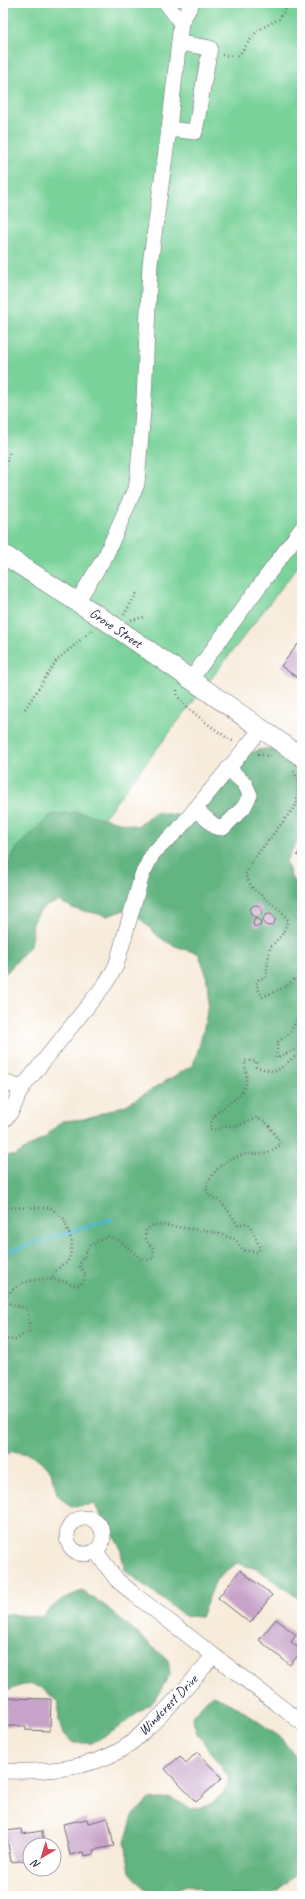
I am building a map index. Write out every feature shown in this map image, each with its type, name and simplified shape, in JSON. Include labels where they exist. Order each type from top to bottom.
[{"type":"main road","name":"Grove Street","points":[[3,554],[111,624],[191,679],[260,729],[298,763]]},
{"type":"street","points":[[166,3],[181,23]]},
{"type":"street","points":[[77,602],[106,555],[137,484],[144,399],[150,264],[169,129],[181,23],[192,3]]},
{"type":"street","points":[[169,129],[195,132],[210,48],[179,43]]},
{"type":"street","points":[[191,679],[302,528]]},
{"type":"street","points":[[3,1121],[8,1117],[15,1106],[22,1088],[106,983],[116,966],[142,875],[153,853],[178,830],[260,729]]},
{"type":"street","points":[[195,809],[216,828],[223,828],[244,806],[250,795],[245,784],[228,768]]},
{"type":"street","points":[[3,1082],[22,1088]]},
{"type":"street","points":[[96,1552],[117,1580],[213,1656],[302,1722]]},
{"type":"street","name":"Windcrest Drive","points":[[3,1771],[25,1772],[74,1767],[101,1758],[127,1746],[163,1715],[213,1656]]},
{"type":"path","points":[[209,55],[238,56],[258,30],[279,20],[289,3]]},
{"type":"path","points":[[3,477],[10,450]]},
{"type":"path","points":[[25,709],[57,660],[93,629],[111,624],[123,616],[138,591]]},
{"type":"path","points":[[191,679],[176,686],[178,696],[184,704],[224,736],[244,748],[275,759]]},
{"type":"path","points":[[298,763],[297,804],[252,861],[245,875],[253,889],[281,911],[288,920],[282,935],[270,947],[266,976],[259,979],[256,984],[262,996],[285,988],[295,979],[302,978]]},
{"type":"path","points":[[302,1010],[290,1033],[278,1042],[276,1058],[302,1047]]},
{"type":"path","points":[[3,1339],[15,1340],[29,1331],[26,1309],[8,1304],[5,1298],[12,1288],[28,1280],[63,1281],[72,1286],[80,1285],[85,1279],[85,1272],[79,1265],[90,1245],[107,1237],[119,1240],[141,1259],[150,1260],[154,1256],[153,1247],[148,1244],[145,1238],[146,1230],[153,1225],[184,1226],[213,1232],[235,1239],[243,1250],[258,1252],[260,1248],[250,1225],[245,1223],[238,1225],[223,1204],[218,1199],[211,1196],[206,1188],[208,1182],[218,1169],[228,1160],[246,1154],[269,1152],[281,1144],[263,1120],[257,1118],[238,1126],[224,1126],[216,1130],[210,1129],[210,1123],[215,1113],[230,1104],[245,1086],[245,1061],[256,1061],[256,1067],[277,1071],[302,1051]]},
{"type":"path","points":[[3,1207],[51,1208],[64,1219],[72,1242],[70,1256],[67,1263],[62,1265],[55,1272],[51,1281]]},
{"type":"green space","points":[[3,3],[302,3],[302,561],[3,948]]},
{"type":"green space","points":[[275,748],[298,770],[302,784],[300,836],[286,861],[291,877],[302,893],[302,1601],[257,1569],[237,1563],[216,1580],[201,1617],[185,1616],[125,1571],[120,1547],[94,1504],[71,1507],[57,1494],[51,1471],[32,1455],[13,1451],[3,1456],[3,1155],[14,1156],[45,1137],[62,1121],[84,1119],[126,1105],[193,1065],[206,1020],[208,986],[206,974],[198,953],[177,947],[162,939],[127,909],[108,916],[75,909],[59,901],[42,908],[33,922],[31,945],[7,972],[3,974],[3,874],[18,847],[51,815],[76,812],[137,826],[155,812],[203,819],[205,806],[231,761],[258,750]]},
{"type":"green space","points":[[82,1591],[104,1605],[168,1660],[170,1674],[154,1701],[115,1730],[92,1743],[73,1743],[64,1734],[59,1721],[59,1704],[40,1687],[34,1685],[21,1686],[3,1693],[3,1614],[41,1617],[62,1599]]},
{"type":"green space","points":[[212,1695],[239,1708],[280,1737],[302,1765],[302,1864],[295,1876],[270,1896],[206,1896],[199,1888],[187,1886],[165,1894],[144,1888],[130,1872],[125,1842],[133,1816],[148,1800],[171,1798],[192,1809],[210,1805],[224,1793],[229,1778],[197,1733],[192,1716]]},
{"type":"building","points":[[298,644],[302,648],[302,675],[299,679],[281,666]]},
{"type":"building","points":[[302,847],[302,859],[297,855]]},
{"type":"building","points":[[254,905],[258,905],[262,911],[258,917],[254,917],[250,913],[250,909]]},
{"type":"building","points":[[271,914],[274,915],[274,925],[267,926],[264,925],[263,918],[264,915]]},
{"type":"building","points":[[255,919],[259,919],[261,923],[259,927],[255,927],[253,925],[253,921]]},
{"type":"building","points":[[240,1570],[272,1595],[250,1623],[218,1598]]},
{"type":"building","points":[[276,1619],[296,1635],[291,1642],[302,1651],[290,1665],[259,1640]]},
{"type":"building","points":[[6,1698],[51,1699],[50,1731],[26,1730],[26,1726],[5,1726]]},
{"type":"building","points":[[197,1752],[222,1778],[196,1802],[165,1769],[180,1756],[186,1763]]},
{"type":"building","points":[[108,1818],[114,1846],[93,1850],[94,1854],[84,1856],[83,1852],[70,1855],[63,1824],[87,1819],[88,1823]]},
{"type":"building","points":[[21,1829],[22,1834],[42,1831],[43,1837],[22,1837],[22,1861],[11,1862],[6,1831]]},
{"type":"waterway","points":[[3,1253],[112,1219]]}]
